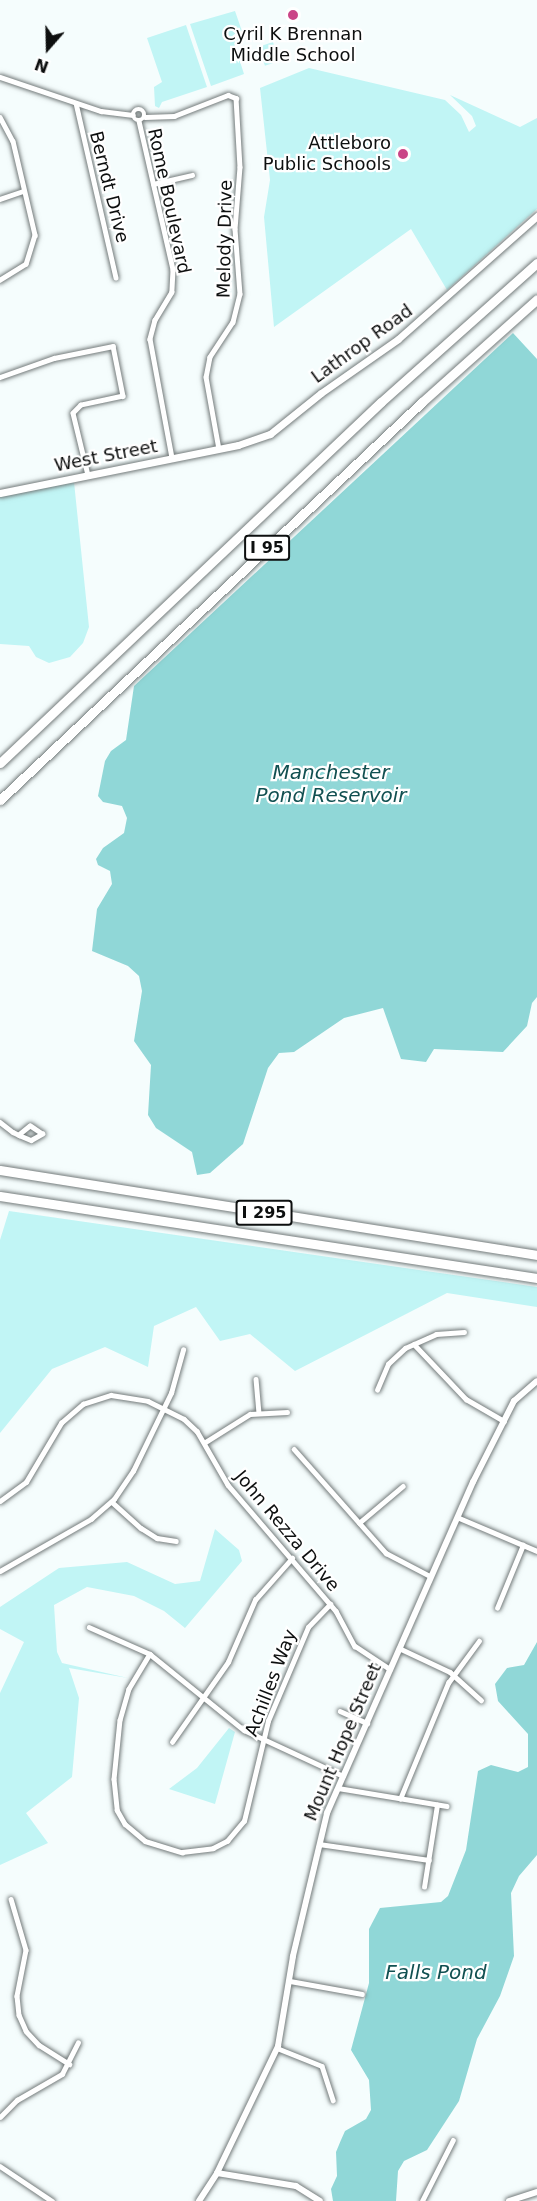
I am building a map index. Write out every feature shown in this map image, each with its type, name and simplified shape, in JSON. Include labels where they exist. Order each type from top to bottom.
[{"type":"highway","name":"I 95","points":[[0,763],[375,408],[537,263]]},
{"type":"highway","name":"I 95","points":[[0,800],[413,410],[537,299]]},
{"type":"highway","name":"I 295","points":[[0,1172],[537,1255]]},
{"type":"highway","name":"I 295","points":[[0,1196],[537,1278]]},
{"type":"main road","name":"Lathrop Road","points":[[219,449],[255,441],[280,428],[321,393],[398,339],[537,216]]},
{"type":"main road","name":"West Street","points":[[0,493],[219,449]]},
{"type":"street","points":[[0,77],[101,111],[133,115],[139,121],[145,117],[139,109],[133,115]]},
{"type":"street","name":"Melody Drive","points":[[145,117],[174,116],[232,94],[236,98],[240,129],[236,229],[240,294],[232,322],[210,357],[206,377],[219,449]]},
{"type":"street","name":"Berndt Drive","points":[[76,103],[116,277]]},
{"type":"street","points":[[0,117],[13,141],[34,246],[26,264],[0,280]]},
{"type":"street","name":"Rome Boulevard","points":[[139,121],[174,282],[168,301],[155,320],[150,339],[172,458]]},
{"type":"street","points":[[153,184],[192,176]]},
{"type":"street","points":[[0,199],[23,191]]},
{"type":"street","points":[[0,377],[54,358],[113,346],[123,396],[81,405],[73,413],[88,475]]},
{"type":"street","points":[[0,1122],[19,1135],[35,1140],[42,1132],[30,1126],[19,1135]]},
{"type":"street","points":[[377,1390],[388,1364],[414,1344],[436,1334],[464,1332]]},
{"type":"street","points":[[414,1344],[466,1399],[504,1421]]},
{"type":"street","points":[[0,1571],[90,1519],[112,1502],[133,1471],[164,1408],[176,1382],[183,1350]]},
{"type":"street","points":[[256,1379],[259,1412]]},
{"type":"street","name":"Mount Hope Street","points":[[199,2201],[217,2173],[277,2048],[318,1844],[338,1788],[456,1517],[521,1392],[537,1382]]},
{"type":"street","name":"John Rezza Drive","points":[[0,1501],[33,1473],[61,1422],[83,1404],[111,1395],[125,1396],[164,1408],[184,1419],[204,1443],[228,1485],[330,1604],[355,1646],[390,1669]]},
{"type":"street","points":[[204,1443],[240,1418],[259,1412],[287,1412]]},
{"type":"street","points":[[294,1449],[386,1553],[430,1575]]},
{"type":"street","points":[[359,1523],[403,1486]]},
{"type":"street","points":[[112,1502],[126,1518],[149,1533],[176,1541]]},
{"type":"street","points":[[456,1517],[537,1551]]},
{"type":"street","points":[[496,1608],[523,1545]]},
{"type":"street","points":[[172,1742],[201,1697],[228,1662],[255,1600],[292,1558]]},
{"type":"street","name":"Achilles Way","points":[[150,1654],[124,1702],[116,1758],[117,1810],[136,1835],[154,1845],[182,1852],[201,1852],[226,1841],[244,1821],[262,1739],[308,1627],[330,1604]]},
{"type":"street","points":[[89,1627],[150,1654],[229,1720],[262,1739],[343,1776]]},
{"type":"street","points":[[400,1799],[453,1675],[479,1641]]},
{"type":"street","points":[[399,1648],[453,1675],[481,1700]]},
{"type":"street","points":[[340,1711],[367,1723]]},
{"type":"street","points":[[338,1788],[447,1806]]},
{"type":"street","points":[[424,1887],[438,1805]]},
{"type":"street","points":[[318,1844],[429,1860]]},
{"type":"street","points":[[11,1899],[26,1950],[17,1996],[19,2015],[26,2031],[39,2045],[69,2064]]},
{"type":"street","points":[[290,1980],[362,1994]]},
{"type":"street","points":[[0,2117],[17,2100],[52,2082],[69,2064],[78,2043]]},
{"type":"street","points":[[277,2048],[322,2066],[333,2100]]},
{"type":"street","points":[[422,2201],[453,2140]]},
{"type":"street","points":[[0,2166],[52,2201]]},
{"type":"street","points":[[217,2173],[296,2186],[320,2201]]},
{"type":"street","points":[[509,2201],[537,2192]]},
{"type":"shaded area","points":[[235,11],[244,37],[234,43],[244,74],[211,86],[190,24]]},
{"type":"shaded area","points":[[186,25],[207,87],[162,102],[159,108],[155,106],[154,87],[162,82],[147,38]]},
{"type":"shaded area","points":[[273,42],[279,61],[265,66],[259,47]]},
{"type":"shaded area","points":[[309,68],[445,100],[461,115],[469,132],[476,126],[472,116],[450,95],[520,127],[537,118],[537,209],[447,290],[411,229],[274,327],[264,217],[270,180],[260,88]]},
{"type":"shaded area","points":[[74,482],[89,627],[83,643],[70,657],[49,663],[36,657],[29,646],[0,644],[0,496]]},
{"type":"shaded area","points":[[9,1211],[537,1287],[537,1307],[447,1293],[295,1371],[250,1334],[220,1341],[196,1307],[154,1326],[148,1367],[105,1347],[52,1369],[0,1433],[0,1240]]},
{"type":"shaded area","points":[[215,1529],[239,1550],[242,1561],[185,1628],[164,1611],[134,1596],[87,1587],[54,1605],[57,1652],[62,1663],[128,1678],[69,1668],[79,1698],[72,1777],[26,1813],[48,1843],[0,1865],[0,1693],[24,1642],[0,1629],[0,1607],[59,1568],[127,1562],[175,1584],[200,1581]]},
{"type":"shaded area","points":[[229,1728],[235,1732],[215,1804],[169,1789],[197,1768]]},
{"type":"water","name":"Manchester Pond Reservoir","points":[[513,333],[537,359],[537,997],[532,1003],[527,1026],[503,1052],[434,1049],[426,1062],[401,1059],[383,1008],[344,1018],[294,1052],[279,1053],[268,1068],[243,1144],[210,1173],[197,1175],[192,1152],[156,1128],[148,1115],[151,1065],[134,1041],[142,991],[139,976],[128,966],[92,951],[97,909],[112,884],[110,871],[98,865],[96,859],[103,848],[124,833],[127,818],[122,806],[103,802],[98,796],[105,761],[111,751],[126,740],[134,686]]},
{"type":"water","name":"Falls Pond","points":[[537,1642],[537,1855],[519,1876],[511,1893],[514,1956],[500,1996],[477,2039],[459,2101],[427,2150],[404,2161],[398,2171],[396,2201],[333,2201],[331,2189],[337,2176],[336,2152],[341,2140],[345,2131],[366,2119],[371,2110],[369,2080],[351,2050],[369,1983],[369,1929],[380,1908],[441,1902],[448,1896],[466,1850],[478,1771],[491,1765],[518,1772],[528,1767],[528,1734],[498,1701],[495,1684],[507,1668],[524,1665]]},
{"type":"place","name":"Cyril K Brennan Middle School","points":[[293,15]]},
{"type":"place","name":"Attleboro Public Schools","points":[[403,154]]}]
